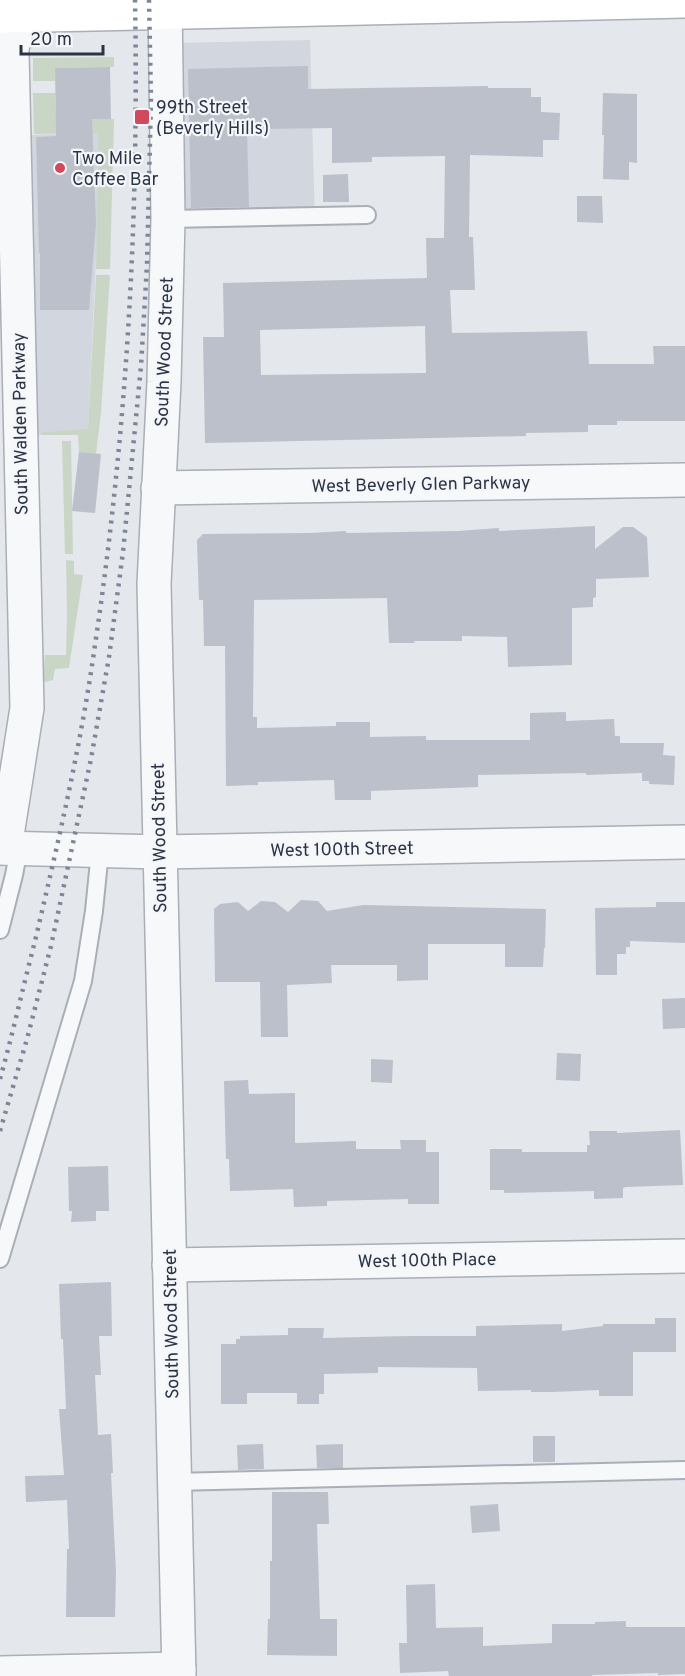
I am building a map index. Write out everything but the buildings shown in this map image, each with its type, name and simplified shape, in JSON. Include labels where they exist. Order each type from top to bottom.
[{"type":"street","points":[[16,11],[166,6],[685,1]]},
{"type":"street","name":"South Wood Street","points":[[166,6],[168,219],[164,382],[154,584],[179,1673]]},
{"type":"street","name":"South Walden Parkway","points":[[8,848],[27,708],[12,53],[16,11]]},
{"type":"street","name":"West Beverly Glen Parkway","points":[[158,488],[685,480]]},
{"type":"street","name":"West 100th Street","points":[[8,848],[160,852],[685,842]]},
{"type":"street","name":"West 100th Place","points":[[170,1265],[685,1256]]},
{"type":"street","points":[[0,1673],[179,1673]]},
{"type":"lane","points":[[168,219],[367,215]]},
{"type":"lane","points":[[0,930],[14,875],[8,848]]},
{"type":"lane","points":[[0,1259],[83,981],[94,911],[100,851]]},
{"type":"lane","points":[[174,1482],[685,1470]]},
{"type":"shaded area","points":[[310,40],[315,226],[179,228],[176,43]]},
{"type":"shaded area","points":[[98,133],[97,235],[88,430],[41,432],[41,435],[33,436],[26,135]]},
{"type":"green space","points":[[114,57],[114,67],[55,68],[55,81],[33,81],[33,58]]},
{"type":"green space","points":[[33,93],[55,93],[56,119],[114,119],[110,269],[96,269],[98,133],[34,134]]},
{"type":"green space","points":[[96,275],[110,275],[96,454],[79,452],[78,435],[41,435],[41,432],[88,429]]},
{"type":"green space","points":[[62,441],[71,441],[73,554],[65,554]]},
{"type":"green space","points":[[66,560],[74,561],[74,574],[83,575],[69,668],[55,669],[53,680],[46,682],[43,680],[45,655],[66,655]]},
{"type":"railway","points":[[0,1079],[35,941],[68,794],[83,720],[106,565],[123,404],[133,243],[135,0]]},
{"type":"railway","points":[[0,1131],[51,946],[91,759],[109,657],[123,552],[141,366],[147,265],[151,100],[149,0]]},
{"type":"place","name":"99th Street (Beverly Hills)","points":[[142,117]]},
{"type":"place","name":"Two Mile Coffee Bar","points":[[60,168]]}]
